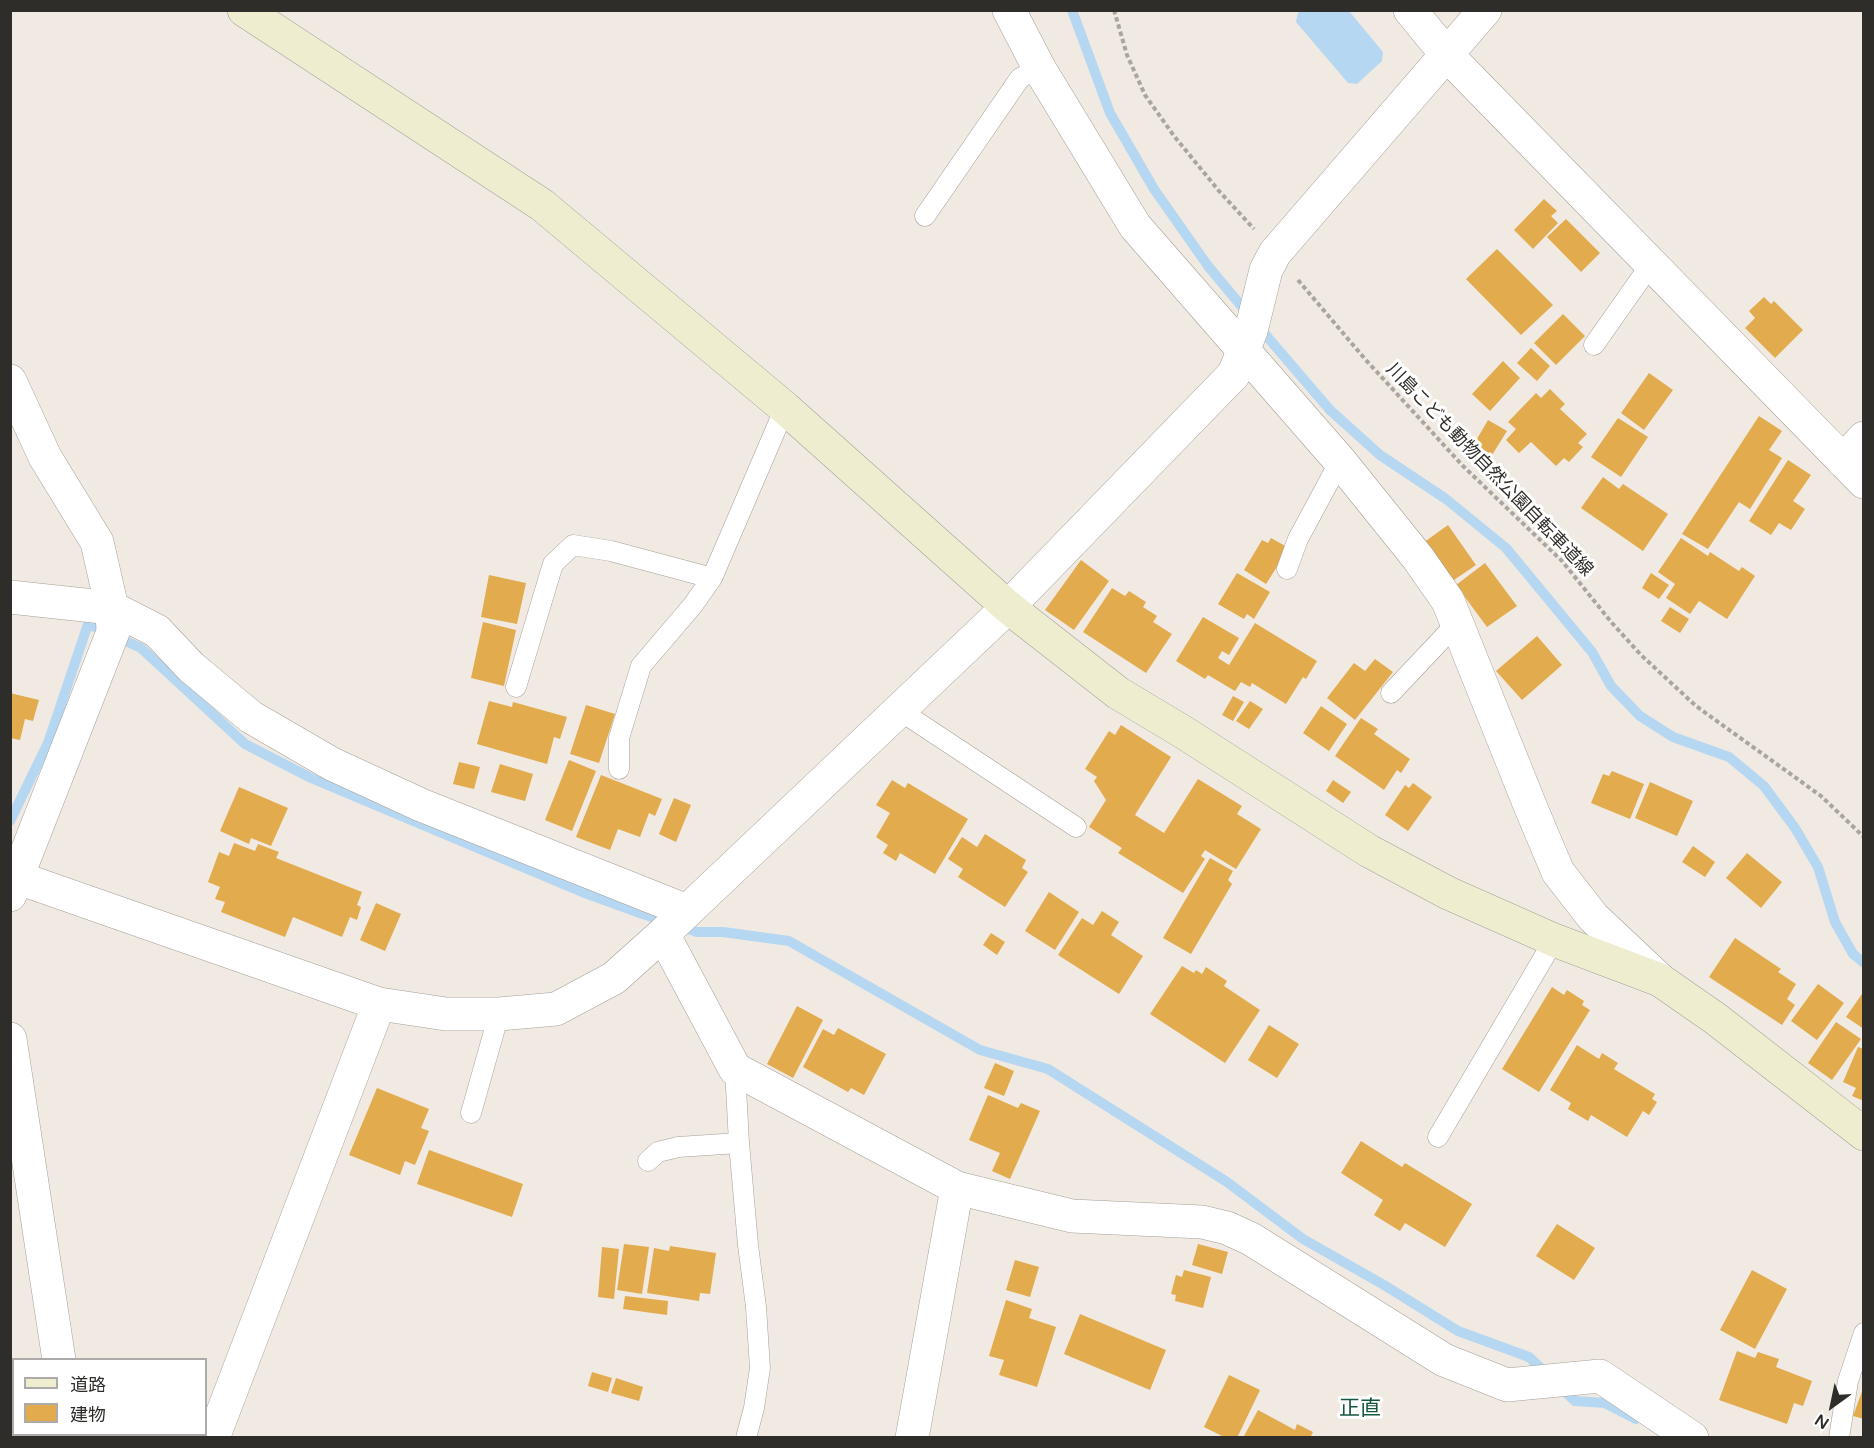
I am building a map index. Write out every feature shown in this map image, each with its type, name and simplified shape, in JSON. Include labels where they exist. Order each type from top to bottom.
[{"type":"street","points":[[244,10],[542,205],[785,408],[1008,607],[1118,693],[1369,850],[1448,893],[1554,940],[1659,980]]},
{"type":"street","points":[[1009,10],[1039,68],[1135,226],[1194,296],[1244,348],[1340,461],[1418,558],[1448,602],[1558,872],[1593,917],[1659,980],[1716,1019],[1863,1134]]},
{"type":"street","points":[[1410,10],[1447,55],[1651,264],[1857,460]]},
{"type":"street","points":[[10,381],[45,457],[97,542],[112,608],[114,632],[13,882],[379,1004],[446,1014],[499,1014],[556,1009],[614,978],[663,934],[1008,607],[1234,374],[1251,331],[1266,270],[1275,253],[1485,10]]},
{"type":"street","points":[[10,597],[112,608],[157,632],[191,667],[251,717],[332,764],[422,805],[687,911]]},
{"type":"street","points":[[663,934],[735,1069],[957,1188],[1072,1216],[1203,1222],[1227,1228],[1251,1239],[1444,1360],[1507,1385],[1600,1376],[1692,1437]]},
{"type":"street","points":[[213,1437],[379,1004]]},
{"type":"street","points":[[10,1039],[14,1084],[59,1358]]},
{"type":"street","points":[[912,1437],[957,1188]]},
{"type":"lane","points":[[925,216],[1020,78],[1039,68]]},
{"type":"lane","points":[[1594,345],[1651,264]]},
{"type":"lane","points":[[619,769],[619,738],[642,666],[693,605],[712,578],[785,408]]},
{"type":"lane","points":[[1287,569],[1298,539],[1340,461]]},
{"type":"lane","points":[[516,687],[553,564],[573,545],[610,551],[712,578]]},
{"type":"lane","points":[[1391,693],[1456,624]]},
{"type":"lane","points":[[899,710],[1076,827]]},
{"type":"lane","points":[[1438,1137],[1554,940]]},
{"type":"lane","points":[[471,1113],[499,1014]]},
{"type":"lane","points":[[735,1069],[738,1143],[756,1307],[760,1368],[754,1408],[746,1437]]},
{"type":"lane","points":[[648,1161],[658,1152],[678,1147],[738,1143]]},
{"type":"lane","points":[[1839,1437],[1848,1381],[1863,1332]]},
{"type":"path","points":[[1113,10],[1127,55],[1145,95],[1174,136],[1219,191],[1258,233]]},
{"type":"path","name":"川島こども動物自然公園自転車道線","points":[[1295,276],[1365,359],[1463,466],[1562,561],[1641,656],[1696,706],[1821,796],[1863,837]]},
{"type":"water","points":[[1301,11],[1349,11],[1383,52],[1382,61],[1357,84],[1348,83],[1296,22],[1298,13]]},
{"type":"building","points":[[1544,199],[1557,211],[1551,216],[1558,223],[1533,249],[1514,230]]},
{"type":"building","points":[[1566,219],[1600,253],[1581,272],[1547,237]]},
{"type":"building","points":[[1497,249],[1553,305],[1521,335],[1466,279]]},
{"type":"building","points":[[1764,297],[1771,304],[1774,301],[1803,330],[1775,358],[1745,328],[1755,318],[1749,311]]},
{"type":"building","points":[[1563,314],[1585,336],[1556,365],[1534,343]]},
{"type":"building","points":[[1531,348],[1550,366],[1537,381],[1517,363]]},
{"type":"building","points":[[1503,361],[1520,378],[1490,411],[1472,394]]},
{"type":"building","points":[[1649,373],[1673,390],[1644,430],[1621,413]]},
{"type":"building","points":[[1550,389],[1565,404],[1560,409],[1587,434],[1578,443],[1583,447],[1569,462],[1564,458],[1556,466],[1531,442],[1519,453],[1506,440],[1516,429],[1508,422],[1536,393],[1541,398]]},
{"type":"building","points":[[1759,416],[1782,431],[1769,450],[1782,458],[1750,509],[1739,502],[1708,549],[1682,534]]},
{"type":"building","points":[[1618,418],[1648,437],[1621,477],[1591,457]]},
{"type":"building","points":[[1488,420],[1507,431],[1492,455],[1474,444]]},
{"type":"building","points":[[1788,460],[1811,475],[1793,501],[1805,509],[1791,530],[1779,523],[1771,535],[1749,521]]},
{"type":"building","points":[[1603,477],[1619,489],[1623,484],[1668,514],[1643,551],[1581,508]]},
{"type":"building","points":[[1448,525],[1476,565],[1451,582],[1423,543]]},
{"type":"building","points":[[1271,538],[1289,548],[1266,584],[1244,570],[1262,540],[1268,543]]},
{"type":"building","points":[[1681,538],[1708,556],[1710,552],[1739,571],[1742,567],[1755,576],[1727,619],[1699,601],[1690,614],[1666,598],[1675,584],[1658,572]]},
{"type":"building","points":[[1081,560],[1109,581],[1074,630],[1045,610]]},
{"type":"building","points":[[1485,563],[1517,606],[1487,627],[1456,585]]},
{"type":"building","points":[[1237,573],[1270,592],[1254,619],[1247,614],[1244,619],[1218,604]]},
{"type":"building","points":[[1651,573],[1669,585],[1659,599],[1642,588]]},
{"type":"building","points":[[489,575],[526,583],[517,624],[481,617]]},
{"type":"building","points":[[1112,588],[1125,596],[1129,591],[1146,602],[1143,607],[1157,616],[1153,622],[1172,634],[1146,673],[1083,632]]},
{"type":"building","points":[[1670,607],[1689,619],[1680,633],[1661,621]]},
{"type":"building","points":[[1203,617],[1239,638],[1229,655],[1222,651],[1218,658],[1229,665],[1255,623],[1317,661],[1306,679],[1303,677],[1286,704],[1252,683],[1250,687],[1241,682],[1235,691],[1208,675],[1205,679],[1176,661]]},
{"type":"building","points":[[483,622],[516,630],[504,686],[471,678]]},
{"type":"building","points":[[1537,636],[1562,665],[1522,700],[1496,671]]},
{"type":"building","points":[[1375,659],[1393,672],[1355,720],[1327,698],[1354,663],[1365,671]]},
{"type":"building","points":[[10,693],[39,700],[33,721],[25,719],[20,740],[10,738]]},
{"type":"building","points":[[1233,696],[1244,702],[1233,721],[1222,715]]},
{"type":"building","points":[[489,701],[512,707],[513,702],[567,717],[560,739],[554,737],[547,764],[477,744]]},
{"type":"building","points":[[1250,701],[1263,709],[1249,729],[1236,721]]},
{"type":"building","points":[[586,705],[615,714],[599,763],[570,754]]},
{"type":"building","points":[[1321,706],[1347,724],[1329,751],[1303,733]]},
{"type":"building","points":[[1361,718],[1378,729],[1374,734],[1410,759],[1401,773],[1397,770],[1384,790],[1335,756]]},
{"type":"building","points":[[1121,725],[1171,757],[1135,815],[1164,833],[1198,779],[1242,806],[1237,814],[1261,829],[1236,869],[1205,850],[1201,856],[1205,859],[1183,893],[1118,853],[1122,848],[1089,827],[1106,800],[1094,781],[1097,777],[1085,769],[1109,731],[1115,735]]},
{"type":"building","points":[[569,760],[596,771],[572,831],[545,820]]},
{"type":"building","points":[[459,762],[480,767],[474,789],[453,784]]},
{"type":"building","points":[[500,764],[533,774],[525,801],[491,792]]},
{"type":"building","points":[[1612,771],[1644,784],[1630,819],[1591,803],[1603,774],[1609,776]]},
{"type":"building","points":[[601,775],[662,799],[655,816],[649,813],[640,837],[618,829],[610,850],[576,837]]},
{"type":"building","points":[[892,780],[905,788],[908,783],[968,819],[935,874],[900,853],[896,861],[883,853],[888,845],[876,837],[890,813],[876,805]]},
{"type":"building","points":[[1333,780],[1351,792],[1343,803],[1326,791]]},
{"type":"building","points":[[1650,782],[1693,801],[1677,836],[1635,818]]},
{"type":"building","points":[[1413,783],[1432,797],[1408,831],[1385,815],[1405,785],[1409,788]]},
{"type":"building","points":[[239,787],[288,808],[271,846],[251,838],[249,844],[220,831]]},
{"type":"building","points":[[674,798],[691,805],[676,842],[659,834]]},
{"type":"building","points":[[985,834],[1026,860],[1022,868],[1028,872],[1005,907],[958,877],[963,869],[948,859],[962,837],[977,847]]},
{"type":"building","points":[[234,843],[255,851],[258,844],[279,852],[276,858],[362,892],[357,905],[361,907],[357,920],[350,917],[342,937],[293,917],[285,937],[221,912],[225,902],[215,899],[220,887],[208,882],[219,852],[229,856]]},
{"type":"building","points":[[1693,846],[1715,862],[1705,877],[1682,862]]},
{"type":"building","points":[[1747,853],[1782,882],[1761,908],[1726,878]]},
{"type":"building","points":[[1210,858],[1233,871],[1228,880],[1232,884],[1191,954],[1163,938]]},
{"type":"building","points":[[1049,892],[1079,912],[1055,950],[1025,931]]},
{"type":"building","points":[[376,903],[401,914],[385,951],[360,940]]},
{"type":"building","points":[[1102,911],[1119,922],[1111,935],[1143,956],[1119,994],[1058,955],[1082,918],[1093,925]]},
{"type":"building","points":[[991,933],[1005,942],[997,955],[983,945]]},
{"type":"building","points":[[1735,938],[1781,969],[1778,972],[1796,984],[1787,999],[1795,1005],[1782,1025],[1709,977]]},
{"type":"building","points":[[1182,966],[1194,973],[1196,970],[1202,974],[1206,967],[1227,981],[1224,986],[1260,1010],[1225,1063],[1150,1014]]},
{"type":"building","points":[[1818,984],[1844,1003],[1817,1040],[1791,1021]]},
{"type":"building","points":[[1552,987],[1564,995],[1567,990],[1584,1001],[1582,1005],[1590,1010],[1539,1092],[1502,1069]]},
{"type":"building","points":[[1864,991],[1864,1029],[1846,1017]]},
{"type":"building","points":[[797,1006],[823,1020],[793,1078],[767,1064]]},
{"type":"building","points":[[1836,1022],[1861,1039],[1832,1080],[1808,1063]]},
{"type":"building","points":[[1269,1025],[1299,1044],[1277,1078],[1248,1060]]},
{"type":"building","points":[[838,1028],[886,1054],[864,1095],[851,1088],[848,1092],[803,1067],[823,1029],[834,1035]]},
{"type":"building","points":[[1577,1045],[1599,1059],[1602,1053],[1618,1063],[1614,1069],[1655,1094],[1652,1099],[1657,1102],[1649,1115],[1643,1111],[1627,1137],[1591,1115],[1588,1121],[1568,1109],[1571,1103],[1550,1090]]},
{"type":"building","points":[[1858,1047],[1864,1049],[1864,1101],[1852,1096],[1856,1088],[1843,1082]]},
{"type":"building","points":[[995,1063],[1014,1071],[1004,1096],[984,1088]]},
{"type":"building","points":[[377,1088],[429,1109],[421,1128],[429,1131],[415,1165],[405,1161],[400,1175],[349,1155]]},
{"type":"building","points":[[988,1095],[1018,1108],[1021,1103],[1040,1111],[1010,1179],[992,1171],[1000,1153],[969,1140]]},
{"type":"building","points":[[1361,1141],[1402,1167],[1405,1163],[1472,1204],[1445,1247],[1405,1223],[1400,1231],[1374,1215],[1383,1200],[1341,1173]]},
{"type":"building","points":[[429,1150],[523,1184],[512,1217],[417,1184]]},
{"type":"building","points":[[1557,1224],[1595,1248],[1574,1280],[1536,1256]]},
{"type":"building","points":[[624,1244],[649,1247],[642,1294],[617,1290]]},
{"type":"building","points":[[1198,1244],[1228,1252],[1222,1274],[1192,1265]]},
{"type":"building","points":[[670,1246],[716,1253],[710,1294],[700,1293],[699,1301],[647,1293],[654,1248],[669,1251]]},
{"type":"building","points":[[602,1247],[619,1249],[614,1299],[598,1297]]},
{"type":"building","points":[[1015,1260],[1039,1267],[1030,1297],[1006,1290]]},
{"type":"building","points":[[1184,1270],[1211,1277],[1203,1308],[1175,1301],[1176,1295],[1171,1294],[1176,1275],[1182,1277]]},
{"type":"building","points":[[1752,1270],[1787,1289],[1755,1349],[1720,1330]]},
{"type":"building","points":[[625,1296],[668,1301],[667,1315],[623,1309]]},
{"type":"building","points":[[1006,1300],[1032,1309],[1029,1318],[1056,1327],[1037,1387],[999,1375],[1004,1360],[989,1356]]},
{"type":"building","points":[[1080,1314],[1166,1350],[1150,1390],[1064,1354]]},
{"type":"building","points":[[1737,1351],[1755,1358],[1758,1352],[1779,1359],[1776,1367],[1812,1381],[1803,1406],[1794,1403],[1787,1424],[1719,1400]]},
{"type":"building","points":[[592,1372],[612,1378],[608,1392],[588,1386]]},
{"type":"building","points":[[1229,1375],[1260,1390],[1237,1438],[1226,1438],[1204,1427]]},
{"type":"building","points":[[616,1378],[643,1387],[639,1401],[611,1393]]},
{"type":"building","points":[[1864,1386],[1864,1419],[1853,1416]]},
{"type":"building","points":[[1258,1410],[1295,1430],[1297,1424],[1313,1432],[1310,1438],[1243,1438]]},
{"type":"waterway","points":[[1072,10],[1110,113],[1154,189],[1208,266],[1248,314]]},
{"type":"waterway","points":[[1258,326],[1330,410],[1380,455],[1446,499],[1506,548],[1592,652],[1611,686],[1640,716],[1673,737],[1729,757],[1764,786],[1795,828],[1818,867],[1835,922],[1853,954],[1864,963]]},
{"type":"waterway","points":[[10,821],[48,743],[88,624],[141,648],[245,744],[311,778],[582,892],[640,913],[697,932],[723,932],[789,941],[980,1050],[1048,1069],[1227,1182],[1303,1239],[1458,1331],[1529,1357],[1548,1375]]},
{"type":"waterway","points":[[1559,1386],[1575,1401],[1605,1403],[1636,1419]]},
{"type":"district","name":"正直","points":[[1360,1409]]}]
